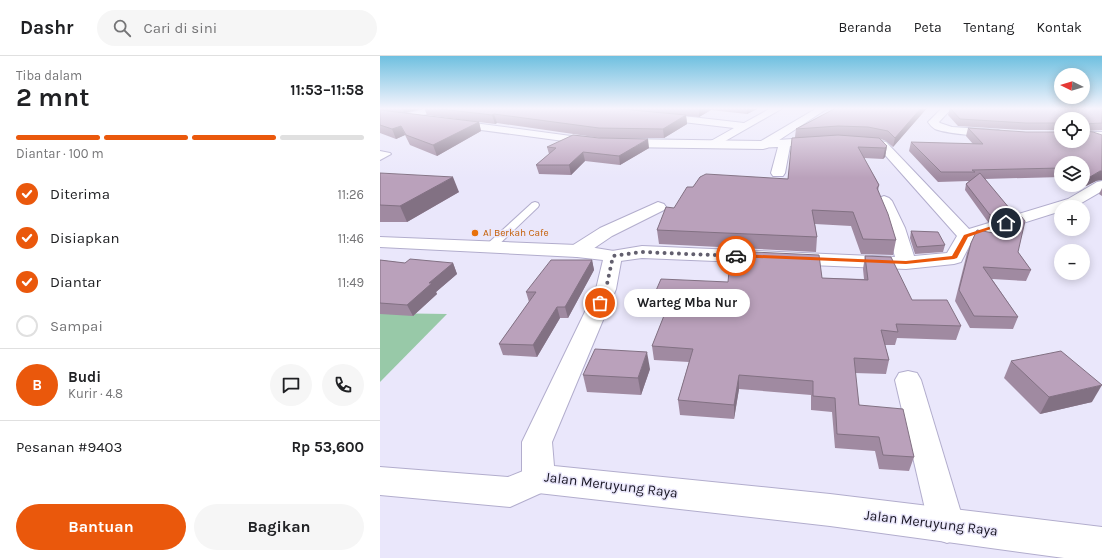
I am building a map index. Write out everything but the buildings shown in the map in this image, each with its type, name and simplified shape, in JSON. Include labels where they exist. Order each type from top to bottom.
[{"type":"street","points":[[519,131],[601,142],[763,145],[841,140],[866,141],[882,144],[966,236]]},
{"type":"street","points":[[714,144],[736,131]]},
{"type":"street","points":[[763,145],[785,131]]},
{"type":"street","points":[[971,131],[1011,134]]},
{"type":"street","points":[[1090,135],[1102,135]]},
{"type":"street","points":[[778,173],[785,144]]},
{"type":"street","points":[[380,242],[577,251],[613,256],[642,252],[906,262],[954,258],[966,236],[1073,202],[1102,185]]},
{"type":"street","points":[[884,201],[901,241],[906,262]]},
{"type":"street","points":[[577,251],[606,232],[658,207]]},
{"type":"street","name":"Jalan Meruyung Raya","points":[[613,256],[606,289],[537,442],[538,479],[830,510],[1102,545]]},
{"type":"street","points":[[908,380],[947,526]]},
{"type":"street","points":[[380,481],[510,492],[538,479]]},
{"type":"lane","points":[[380,153],[388,154],[380,158]]},
{"type":"lane","points":[[489,248],[535,205]]},
{"type":"green space","points":[[380,313],[447,314],[380,382]]},
{"type":"way so far","points":[[600,303],[606,289],[613,256],[635,252],[736,256]]},
{"type":"place","name":"Al Berkah Cafe","points":[[475,233]]},
{"type":"place","name":"Warteg Mba Nur","points":[[600,303]]},
{"type":"route","points":[[736,256],[906,262],[954,258],[966,236],[1006,223]]}]
